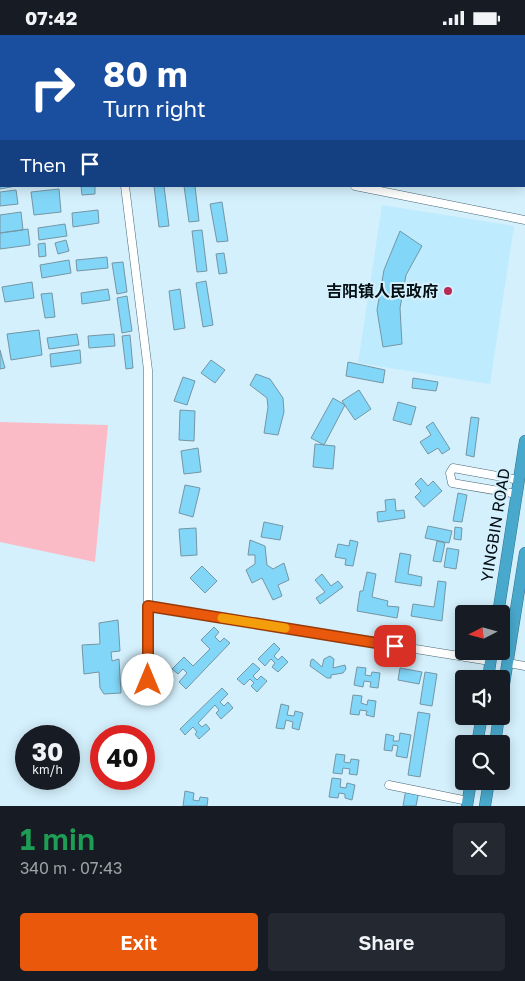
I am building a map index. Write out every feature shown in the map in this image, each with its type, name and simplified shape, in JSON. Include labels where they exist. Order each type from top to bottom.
[{"type":"highway","name":"YINGBIN ROAD","points":[[499,605],[525,441]]},
{"type":"highway","points":[[507,670],[525,553]]},
{"type":"highway","points":[[468,803],[470,790]]},
{"type":"highway","points":[[485,806],[488,790]]},
{"type":"street","points":[[125,187],[148,370],[148,680]]},
{"type":"street","points":[[360,187],[525,219]]},
{"type":"street","points":[[517,494],[452,483],[450,473],[453,469],[519,480]]},
{"type":"street","points":[[148,606],[455,651]]},
{"type":"street","points":[[508,663],[525,666]]},
{"type":"street","points":[[389,785],[468,803]]},
{"type":"shaded area","points":[[382,205],[514,226],[490,384],[358,363]]},
{"type":"shaded area","points":[[0,422],[108,425],[95,562],[0,542]]},
{"type":"building","points":[[81,187],[95,187],[95,194],[82,195]]},
{"type":"building","points":[[154,187],[164,187],[169,226],[159,227]]},
{"type":"building","points":[[184,187],[195,187],[199,221],[189,222]]},
{"type":"building","points":[[59,189],[61,212],[34,215],[31,192]]},
{"type":"building","points":[[16,190],[18,204],[0,206],[0,192]]},
{"type":"building","points":[[222,202],[228,241],[217,242],[210,204]]},
{"type":"building","points":[[98,210],[99,223],[73,227],[72,213]]},
{"type":"building","points":[[21,212],[23,230],[0,233],[0,215]]},
{"type":"building","points":[[65,224],[67,236],[39,240],[38,228]]},
{"type":"building","points":[[28,229],[30,245],[0,249],[0,233]]},
{"type":"building","points":[[202,230],[207,271],[197,272],[192,231]]},
{"type":"building","points":[[400,231],[422,246],[406,275],[400,308],[402,344],[383,347],[377,310],[384,270]]},
{"type":"building","points":[[66,240],[69,251],[58,254],[55,243]]},
{"type":"building","points":[[45,243],[46,256],[39,257],[38,244]]},
{"type":"building","points":[[224,253],[227,273],[219,274],[216,254]]},
{"type":"building","points":[[107,257],[108,268],[77,271],[76,260]]},
{"type":"building","points":[[69,260],[71,273],[42,278],[40,265]]},
{"type":"building","points":[[123,262],[127,292],[117,294],[112,263]]},
{"type":"building","points":[[206,281],[213,325],[203,327],[196,283]]},
{"type":"building","points":[[32,282],[34,298],[5,302],[2,287]]},
{"type":"building","points":[[108,289],[110,300],[82,304],[81,293]]},
{"type":"building","points":[[180,289],[185,328],[174,330],[169,291]]},
{"type":"building","points":[[52,293],[55,317],[45,318],[41,294]]},
{"type":"building","points":[[127,296],[132,331],[122,333],[117,298]]},
{"type":"building","points":[[39,330],[42,355],[11,360],[7,334]]},
{"type":"building","points":[[77,334],[79,345],[49,349],[47,338]]},
{"type":"building","points":[[114,334],[115,346],[89,348],[88,336]]},
{"type":"building","points":[[130,335],[133,368],[126,369],[122,336]]},
{"type":"building","points":[[0,350],[5,368],[0,369]]},
{"type":"building","points":[[80,350],[81,363],[51,367],[50,354]]},
{"type":"building","points":[[211,360],[225,370],[215,383],[201,373]]},
{"type":"building","points":[[348,362],[385,370],[383,383],[346,376]]},
{"type":"building","points":[[256,374],[270,379],[283,398],[284,412],[278,435],[264,433],[268,407],[267,398],[250,385]]},
{"type":"building","points":[[183,377],[195,381],[187,405],[174,401]]},
{"type":"building","points":[[413,378],[438,382],[436,391],[412,388]]},
{"type":"building","points":[[359,390],[371,409],[355,420],[342,401]]},
{"type":"building","points":[[333,398],[345,405],[324,445],[311,438]]},
{"type":"building","points":[[398,402],[416,407],[411,425],[393,420]]},
{"type":"building","points":[[180,410],[195,411],[194,441],[179,440]]},
{"type":"building","points":[[471,417],[479,418],[474,457],[466,455]]},
{"type":"building","points":[[433,422],[450,449],[442,454],[438,448],[428,454],[420,442],[431,435],[426,427]]},
{"type":"building","points":[[315,444],[335,446],[333,469],[313,467]]},
{"type":"building","points":[[198,448],[201,472],[184,474],[181,451]]},
{"type":"building","points":[[421,478],[428,486],[433,481],[442,491],[424,507],[415,497],[421,491],[415,484]]},
{"type":"building","points":[[185,485],[200,488],[193,517],[179,513]]},
{"type":"building","points":[[458,493],[467,495],[462,522],[453,521]]},
{"type":"building","points":[[395,499],[396,511],[404,510],[405,518],[378,522],[377,512],[386,511],[385,500]]},
{"type":"building","points":[[264,522],[283,526],[280,540],[261,537]]},
{"type":"building","points":[[428,526],[452,531],[449,543],[425,538]]},
{"type":"building","points":[[455,527],[462,528],[461,540],[454,539]]},
{"type":"building","points":[[196,528],[197,555],[181,556],[179,529]]},
{"type":"building","points":[[250,540],[265,546],[267,565],[273,569],[284,563],[289,580],[278,585],[282,596],[273,600],[262,578],[252,583],[246,570],[255,564],[255,555],[248,555]]},
{"type":"building","points":[[350,540],[358,542],[353,566],[345,565],[346,559],[335,557],[338,544],[349,546]]},
{"type":"building","points":[[437,541],[445,543],[441,562],[433,561]]},
{"type":"building","points":[[447,548],[459,550],[456,569],[444,567]]},
{"type":"building","points":[[400,553],[411,555],[408,574],[422,577],[421,586],[395,582]]},
{"type":"building","points":[[202,566],[217,581],[205,593],[190,578]]},
{"type":"building","points":[[367,572],[376,574],[372,597],[388,601],[387,606],[399,607],[397,618],[357,611],[360,591],[363,591]]},
{"type":"building","points":[[322,574],[331,586],[338,581],[343,587],[320,604],[316,598],[325,592],[315,580]]},
{"type":"building","points":[[438,581],[446,582],[442,621],[411,616],[413,604],[434,607]]},
{"type":"building","points":[[118,620],[120,651],[111,652],[112,661],[119,659],[121,693],[104,694],[100,688],[99,672],[84,674],[82,645],[100,644],[99,623]]},
{"type":"building","points":[[214,627],[219,632],[215,637],[220,642],[224,638],[230,643],[186,689],[179,682],[187,673],[183,669],[178,674],[172,669],[184,657],[193,666],[210,649],[201,640]]},
{"type":"building","points":[[274,643],[280,649],[274,656],[278,660],[282,656],[288,662],[278,672],[272,667],[275,663],[271,659],[265,666],[258,659]]},
{"type":"building","points":[[330,656],[334,659],[333,668],[345,665],[346,669],[343,673],[331,675],[331,678],[327,678],[310,666],[313,659],[322,667],[324,659]]},
{"type":"building","points":[[253,663],[260,669],[253,676],[257,680],[261,676],[267,681],[257,692],[251,686],[254,683],[250,679],[244,685],[237,679]]},
{"type":"building","points":[[357,667],[366,668],[365,675],[371,676],[372,672],[380,673],[378,688],[370,687],[371,682],[364,681],[363,687],[354,685]]},
{"type":"building","points":[[400,668],[422,672],[419,684],[398,680]]},
{"type":"building","points":[[425,672],[437,674],[432,706],[420,704]]},
{"type":"building","points":[[222,688],[228,694],[220,702],[224,706],[228,702],[233,708],[221,719],[216,713],[219,710],[215,705],[198,723],[202,727],[206,724],[210,729],[199,739],[193,727],[185,735],[180,729]]},
{"type":"building","points":[[353,695],[362,696],[361,703],[367,705],[368,700],[376,701],[374,717],[366,715],[367,711],[360,710],[359,715],[350,714]]},
{"type":"building","points":[[281,704],[289,706],[287,715],[294,716],[295,711],[303,713],[299,730],[292,728],[293,722],[286,720],[284,729],[276,728]]},
{"type":"building","points":[[418,712],[430,714],[420,777],[408,775]]},
{"type":"building","points":[[400,733],[411,735],[407,758],[396,756],[398,746],[393,745],[392,751],[384,750],[386,734],[394,736],[393,741],[399,741]]},
{"type":"building","points":[[336,754],[345,755],[344,762],[350,763],[351,759],[359,760],[357,775],[349,774],[350,769],[343,768],[342,774],[333,773]]},
{"type":"building","points":[[332,778],[341,779],[340,787],[346,788],[347,783],[355,785],[352,800],[345,798],[345,794],[339,793],[338,798],[329,797]]},
{"type":"building","points":[[406,789],[419,791],[416,806],[403,806]]},
{"type":"building","points":[[185,791],[194,793],[193,800],[199,801],[200,797],[208,798],[207,806],[183,806]]},
{"type":"slow traffic","points":[[222,618],[285,628]]},
{"type":"place","name":"吉阳镇人民政府","points":[[448,291]]},
{"type":"route","points":[[148,680],[148,606],[395,646]]}]
